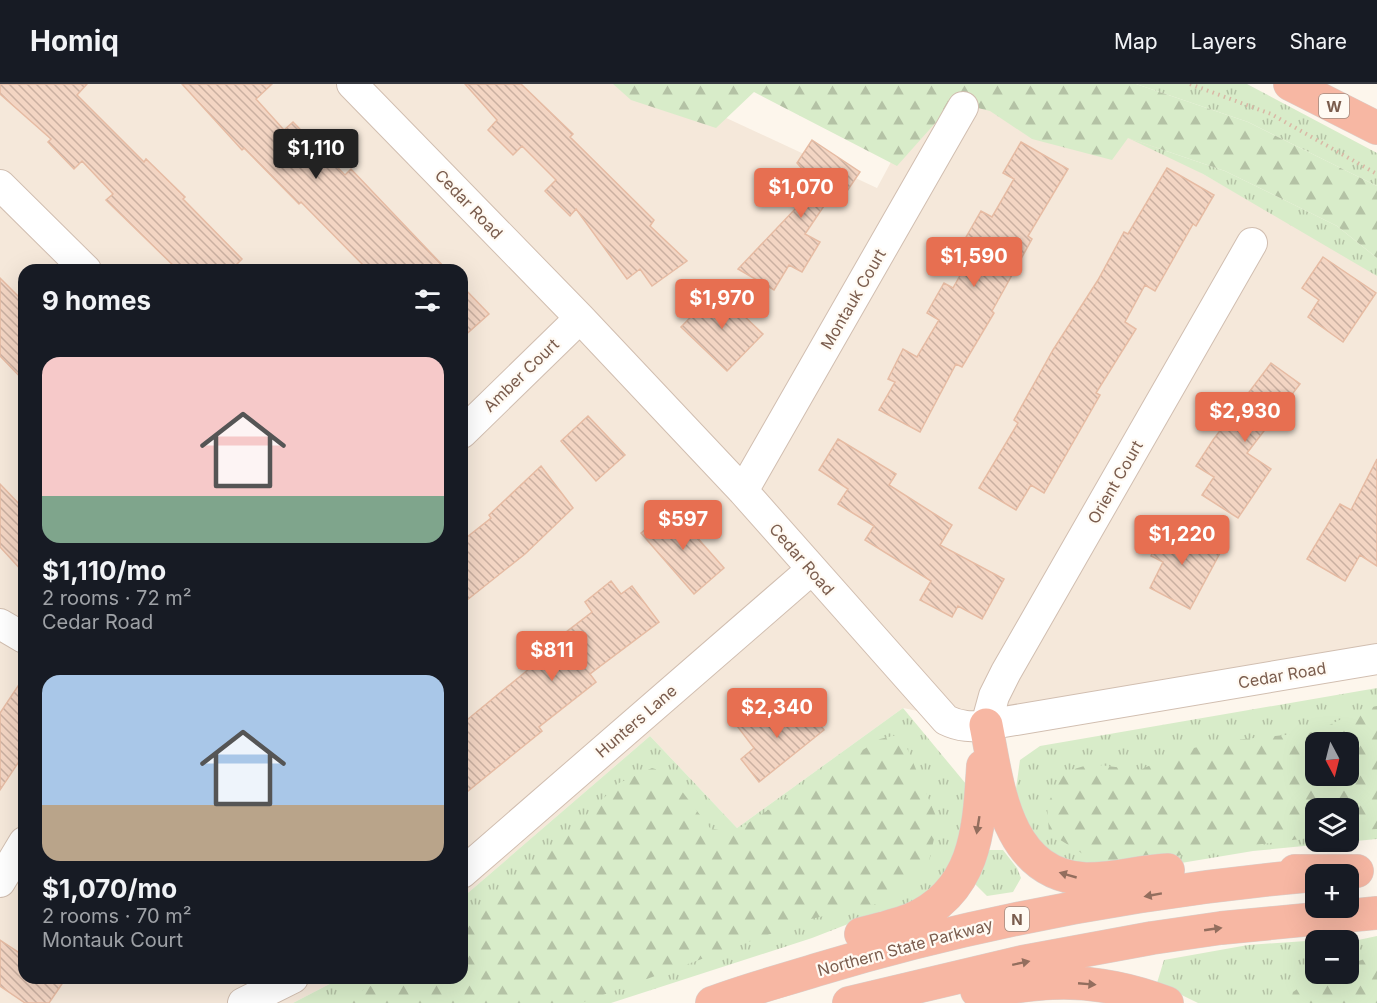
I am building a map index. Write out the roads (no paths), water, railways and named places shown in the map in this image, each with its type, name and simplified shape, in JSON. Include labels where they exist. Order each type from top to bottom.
[{"type":"highway","name":"W","points":[[1290,84],[1377,128]]},
{"type":"highway","points":[[986,725],[1000,793],[1011,828],[1020,843],[1034,857],[1058,872],[1082,879],[1103,879],[1165,870],[1367,870]]},
{"type":"highway","points":[[719,1000],[851,936],[911,919],[928,911],[945,897],[959,881],[974,847],[981,806],[986,725]]},
{"type":"highway","name":"Northern State Parkway","points":[[719,1000],[869,955],[1013,920],[1167,892],[1305,876]]},
{"type":"highway","points":[[855,1001],[1022,962],[1152,938],[1221,928],[1377,913]]},
{"type":"highway","points":[[855,1001],[1051,983],[1073,983],[1124,989],[1167,1003]]},
{"type":"street","name":"Cedar Road","points":[[352,84],[580,318],[743,491],[941,716],[957,725],[974,727],[1377,659]]},
{"type":"street","name":"Montauk Court","points":[[743,491],[963,107]]},
{"type":"street","points":[[0,186],[80,264]]},
{"type":"street","name":"Orient Court","points":[[986,725],[994,696],[1006,672],[1252,243]]},
{"type":"street","name":"Amber Court","points":[[468,427],[580,318]]},
{"type":"street","name":"Hunters Lane","points":[[468,868],[811,570]]},
{"type":"street","points":[[0,624],[18,634]]},
{"type":"street","points":[[0,882],[18,852]]},
{"type":"street","points":[[243,1003],[281,984]]}]
